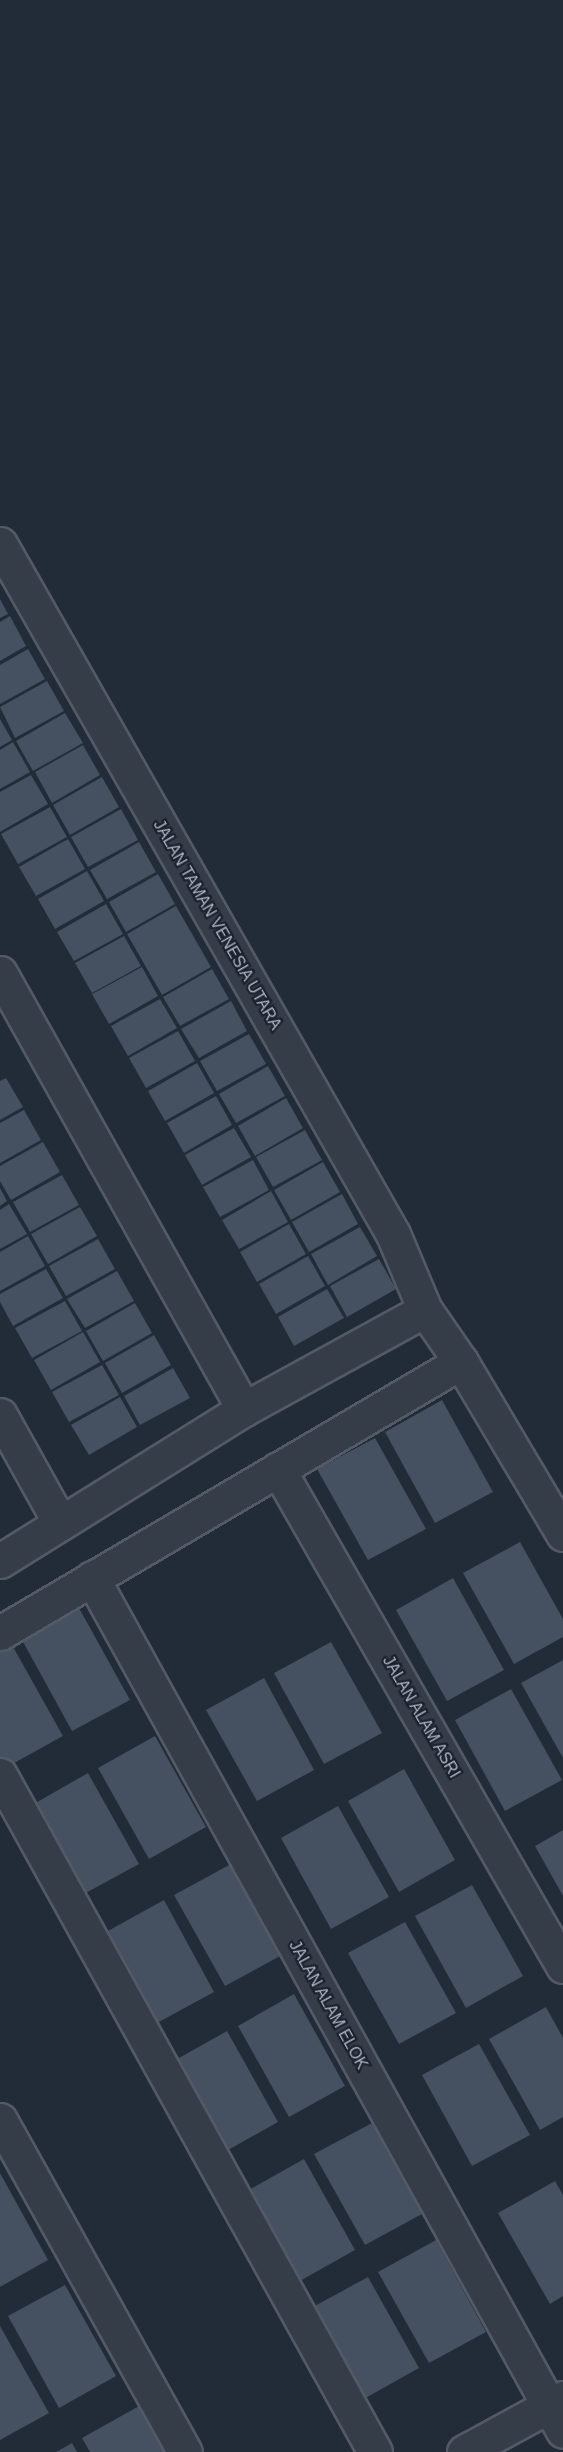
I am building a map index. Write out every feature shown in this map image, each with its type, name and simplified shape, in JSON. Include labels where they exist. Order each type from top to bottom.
[{"type":"street","name":"JALAN TAMAN VENESIA UTARA","points":[[0,544],[393,1234],[425,1310],[461,1362],[563,1534]]},
{"type":"street","points":[[0,972],[244,1409]]},
{"type":"street","points":[[0,1561],[244,1409],[425,1310]]},
{"type":"street","points":[[0,1633],[461,1362]]},
{"type":"street","points":[[0,1415],[60,1523]]},
{"type":"street","name":"JALAN ALAM ASRI","points":[[278,1469],[563,1966]]},
{"type":"street","name":"JALAN ALAM ELOK","points":[[92,1578],[558,2412]]},
{"type":"street","points":[[0,1775],[375,2452]]},
{"type":"street","points":[[0,2120],[185,2452]]},
{"type":"street","points":[[464,2452],[558,2412]]},
{"type":"building","points":[[0,599],[8,614],[0,618]]},
{"type":"building","points":[[10,616],[26,646],[0,661],[0,622]]},
{"type":"building","points":[[28,649],[45,679],[0,704],[0,665]]},
{"type":"building","points":[[47,681],[64,711],[15,738],[0,707]]},
{"type":"building","points":[[65,713],[83,743],[33,771],[16,741]]},
{"type":"building","points":[[0,719],[12,740],[0,747]]},
{"type":"building","points":[[13,742],[30,772],[0,789],[0,750]]},
{"type":"building","points":[[83,745],[100,775],[52,803],[35,772]]},
{"type":"building","points":[[31,775],[48,804],[0,832],[0,792]]},
{"type":"building","points":[[102,777],[119,807],[70,835],[53,805]]},
{"type":"building","points":[[50,807],[67,837],[18,864],[1,834]]},
{"type":"building","points":[[121,809],[138,840],[88,867],[71,837]]},
{"type":"building","points":[[68,839],[85,869],[36,896],[19,867]]},
{"type":"building","points":[[139,842],[156,872],[107,899],[90,870]]},
{"type":"building","points":[[87,871],[104,901],[55,929],[38,899]]},
{"type":"building","points":[[158,874],[175,904],[126,932],[109,902]]},
{"type":"building","points":[[106,904],[123,934],[74,961],[57,932]]},
{"type":"building","points":[[176,906],[211,967],[162,995],[127,934]]},
{"type":"building","points":[[124,936],[141,966],[92,993],[75,963]]},
{"type":"building","points":[[142,967],[158,996],[109,1024],[92,994]]},
{"type":"building","points":[[212,969],[229,999],[180,1026],[163,997]]},
{"type":"building","points":[[160,999],[177,1028],[128,1056],[111,1026]]},
{"type":"building","points":[[231,1001],[247,1031],[199,1058],[181,1029]]},
{"type":"building","points":[[178,1031],[195,1061],[146,1088],[129,1058]]},
{"type":"building","points":[[249,1034],[266,1064],[217,1091],[200,1061]]},
{"type":"building","points":[[197,1063],[214,1093],[165,1121],[148,1091]]},
{"type":"building","points":[[268,1066],[285,1096],[236,1123],[219,1094]]},
{"type":"building","points":[[6,1078],[23,1107],[0,1120],[0,1081]]},
{"type":"building","points":[[216,1096],[232,1125],[184,1153],[167,1123]]},
{"type":"building","points":[[286,1098],[303,1128],[255,1156],[238,1126]]},
{"type":"building","points":[[24,1110],[41,1140],[0,1163],[0,1123]]},
{"type":"building","points":[[234,1128],[251,1157],[202,1185],[185,1155]]},
{"type":"building","points":[[305,1130],[322,1160],[273,1187],[256,1157]]},
{"type":"building","points":[[43,1142],[60,1172],[11,1200],[0,1181],[0,1166]]},
{"type":"building","points":[[253,1160],[269,1190],[220,1217],[203,1187]]},
{"type":"building","points":[[323,1162],[340,1192],[291,1220],[274,1190]]},
{"type":"building","points":[[62,1175],[79,1205],[30,1232],[13,1202]]},
{"type":"building","points":[[0,1188],[7,1201],[0,1206]]},
{"type":"building","points":[[271,1191],[288,1222],[239,1249],[222,1220]]},
{"type":"building","points":[[342,1194],[358,1224],[309,1252],[292,1222]]},
{"type":"building","points":[[9,1204],[27,1234],[0,1249],[0,1210]]},
{"type":"building","points":[[80,1207],[97,1236],[48,1264],[31,1234]]},
{"type":"building","points":[[289,1224],[306,1254],[257,1282],[240,1252]]},
{"type":"building","points":[[360,1227],[377,1256],[328,1285],[311,1254]]},
{"type":"building","points":[[28,1236],[45,1266],[0,1291],[0,1252]]},
{"type":"building","points":[[98,1239],[115,1269],[66,1296],[49,1266]]},
{"type":"building","points":[[308,1256],[325,1286],[276,1314],[259,1284]]},
{"type":"building","points":[[379,1259],[396,1289],[347,1317],[330,1286]]},
{"type":"building","points":[[46,1269],[63,1298],[13,1326],[0,1302],[0,1294]]},
{"type":"building","points":[[117,1271],[134,1301],[85,1328],[67,1299]]},
{"type":"building","points":[[327,1289],[344,1318],[294,1346],[278,1317]]},
{"type":"building","points":[[65,1301],[82,1331],[32,1358],[15,1328]]},
{"type":"building","points":[[135,1303],[152,1333],[103,1361],[86,1331]]},
{"type":"building","points":[[83,1332],[100,1362],[51,1390],[34,1360]]},
{"type":"building","points":[[154,1335],[171,1365],[122,1393],[105,1363]]},
{"type":"building","points":[[102,1365],[119,1395],[69,1422],[52,1392]]},
{"type":"building","points":[[173,1368],[190,1398],[140,1425],[124,1396]]},
{"type":"building","points":[[120,1397],[137,1427],[89,1455],[71,1425]]},
{"type":"building","points":[[442,1400],[493,1492],[435,1523],[385,1432]]},
{"type":"building","points":[[375,1438],[426,1529],[368,1560],[317,1469]]},
{"type":"building","points":[[520,1542],[563,1619],[563,1637],[514,1664],[463,1573]]},
{"type":"building","points":[[453,1578],[504,1670],[447,1701],[396,1610]]},
{"type":"building","points":[[79,1608],[130,1700],[72,1731],[22,1640]]},
{"type":"building","points":[[331,1642],[382,1733],[324,1764],[274,1673]]},
{"type":"building","points":[[12,1645],[63,1736],[5,1768],[0,1758],[0,1651]]},
{"type":"building","points":[[563,1660],[563,1758],[521,1683]]},
{"type":"building","points":[[264,1678],[314,1770],[257,1801],[206,1710]]},
{"type":"building","points":[[511,1689],[562,1780],[505,1811],[455,1720]]},
{"type":"building","points":[[155,1736],[206,1827],[149,1859],[98,1768]]},
{"type":"building","points":[[404,1769],[455,1860],[399,1892],[348,1801]]},
{"type":"building","points":[[88,1773],[139,1864],[82,1895],[32,1805]]},
{"type":"building","points":[[338,1806],[389,1897],[331,1929],[281,1838]]},
{"type":"building","points":[[563,1830],[563,1896],[535,1846]]},
{"type":"building","points":[[231,1864],[282,1955],[225,1986],[174,1895]]},
{"type":"building","points":[[472,1885],[523,1976],[466,2008],[415,1916]]},
{"type":"building","points":[[164,1900],[214,1992],[157,2023],[106,1932]]},
{"type":"building","points":[[405,1922],[456,2013],[399,2044],[348,1953]]},
{"type":"building","points":[[294,1994],[345,2086],[289,2117],[238,2026]]},
{"type":"building","points":[[546,2007],[563,2038],[563,2117],[540,2130],[489,2039]]},
{"type":"building","points":[[227,2031],[278,2122],[221,2154],[170,2063]]},
{"type":"building","points":[[479,2044],[530,2135],[472,2166],[422,2075]]},
{"type":"building","points":[[372,2123],[422,2214],[365,2245],[314,2154]]},
{"type":"building","points":[[304,2159],[355,2250],[298,2282],[247,2191]]},
{"type":"building","points":[[0,2173],[48,2260],[0,2287]]},
{"type":"building","points":[[555,2181],[563,2195],[563,2296],[550,2304],[498,2213]]},
{"type":"building","points":[[436,2240],[486,2332],[429,2363],[378,2272]]},
{"type":"building","points":[[368,2277],[419,2368],[362,2400],[311,2308]]},
{"type":"building","points":[[65,2285],[116,2376],[59,2408],[8,2316]]},
{"type":"building","points":[[0,2326],[49,2413],[0,2440]]},
{"type":"building","points":[[139,2406],[165,2452],[90,2452],[82,2438]]},
{"type":"building","points":[[72,2443],[77,2452],[56,2452]]}]
